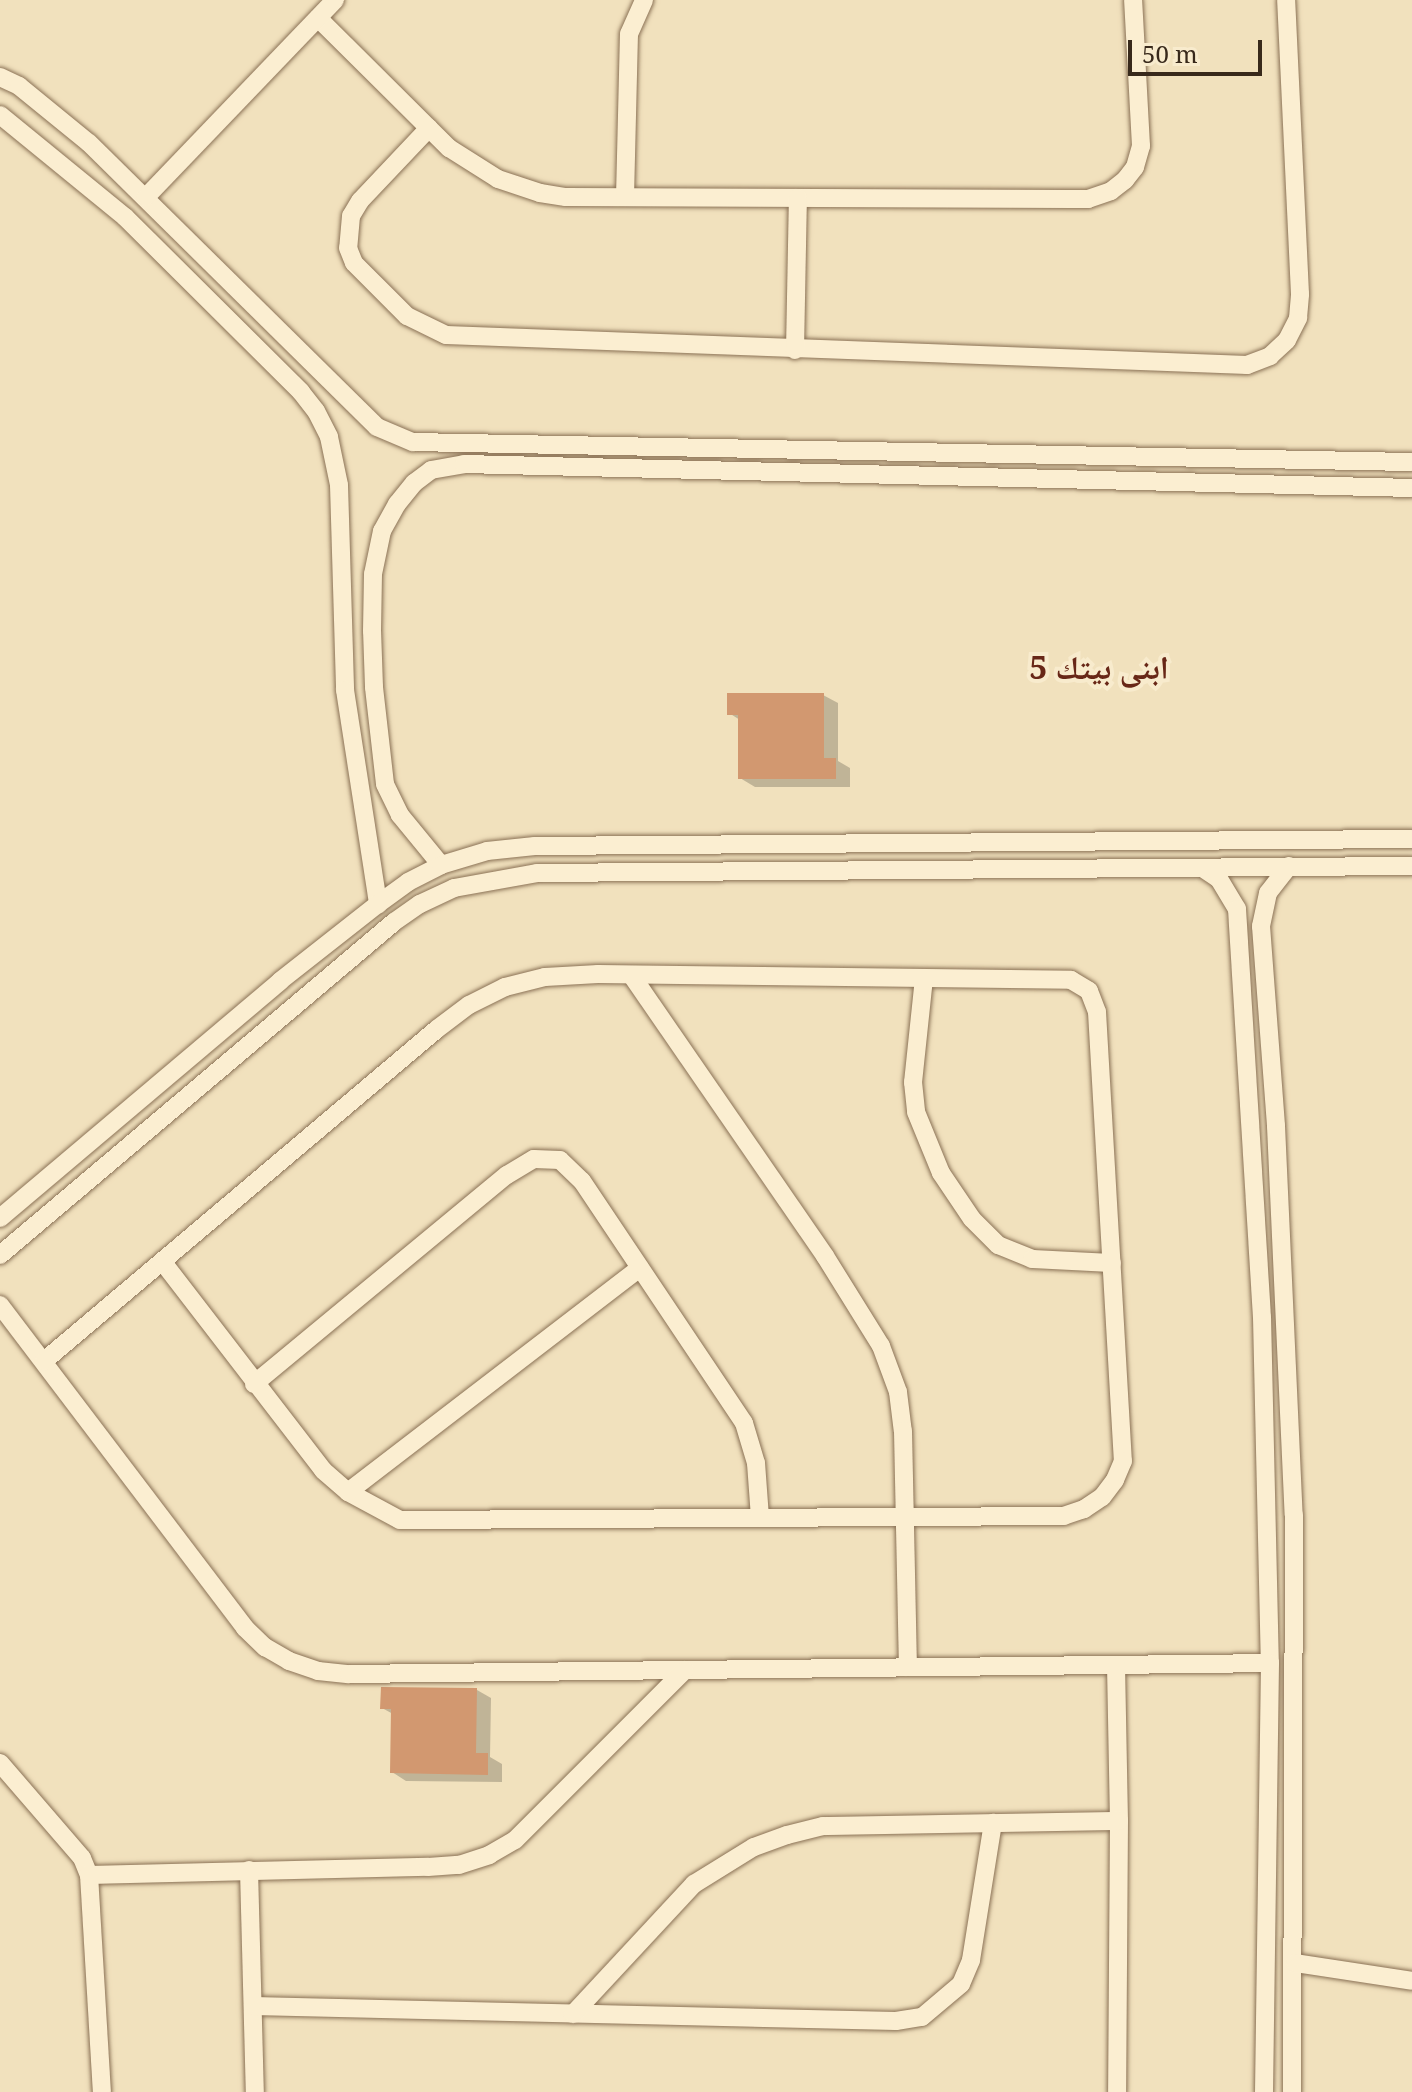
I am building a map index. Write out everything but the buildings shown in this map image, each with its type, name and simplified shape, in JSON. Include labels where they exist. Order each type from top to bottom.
[{"type":"street","points":[[146,197],[335,0]]},
{"type":"street","points":[[625,197],[629,34],[644,0]]},
{"type":"street","points":[[318,18],[429,128],[472,165],[515,186],[566,197],[1088,199],[1111,191],[1135,167],[1141,146],[1133,0]]},
{"type":"street","points":[[429,128],[360,201],[347,232],[354,263],[407,316],[423,327],[463,338],[1247,365],[1270,356],[1287,340],[1298,318],[1300,294],[1286,0]]},
{"type":"street","points":[[0,77],[19,86],[89,143],[337,391],[377,427],[394,437],[413,442],[446,443],[1412,462]]},
{"type":"street","points":[[0,115],[125,217],[316,411],[329,437],[339,485],[345,690],[378,904]]},
{"type":"street","points":[[795,350],[798,198]]},
{"type":"street","points":[[316,411],[337,391]]},
{"type":"street","points":[[445,466],[446,443]]},
{"type":"street","points":[[1194,457],[1195,482]]},
{"type":"street","points":[[441,865],[400,815],[385,784],[374,687],[373,574],[382,531],[397,504],[414,483],[431,470],[445,466],[1412,488]]},
{"type":"street","points":[[341,576],[373,574]]},
{"type":"street","points":[[0,1218],[280,981],[378,904],[408,882],[441,865],[487,851],[535,846],[1412,839]]},
{"type":"street","points":[[1289,866],[1268,893],[1261,926],[1276,1126],[1294,1515],[1295,1963],[1292,2092]]},
{"type":"street","points":[[0,1255],[394,922],[420,904],[454,888],[537,873],[943,867],[1204,869],[1412,866]]},
{"type":"street","points":[[1204,869],[1230,893],[1240,927],[1262,1317],[1270,1663],[1264,2092]]},
{"type":"street","points":[[1240,927],[1261,926]]},
{"type":"street","points":[[632,976],[825,1256],[881,1346],[893,1377],[902,1416],[907,1516],[908,1667]]},
{"type":"street","points":[[44,1361],[469,1005],[505,987],[545,977],[1071,980],[1089,991],[1097,1012],[1124,1434],[1123,1461],[1115,1480],[1102,1497],[1084,1509],[1064,1516],[400,1520],[348,1492],[305,1449],[163,1262]]},
{"type":"street","points":[[924,978],[913,1082],[916,1112],[941,1173],[972,1219],[998,1245],[1032,1259],[1112,1263]]},
{"type":"street","points":[[1250,1127],[1276,1126]]},
{"type":"street","points":[[254,1384],[507,1175],[534,1159],[560,1160],[571,1167],[750,1435],[760,1518]]},
{"type":"street","points":[[348,1492],[640,1268]]},
{"type":"street","points":[[0,1305],[245,1628],[265,1647],[289,1661],[318,1671],[349,1674],[1270,1663]]},
{"type":"street","points":[[1262,1317],[1286,1316]]},
{"type":"street","points":[[1116,1665],[1119,1821],[1117,2092]]},
{"type":"street","points":[[89,1875],[428,1867],[459,1865],[489,1855],[515,1840],[685,1670]]},
{"type":"street","points":[[0,1763],[82,1858],[89,1875],[102,2092]]},
{"type":"street","points":[[1270,1817],[1295,1816]]},
{"type":"street","points":[[573,2014],[677,1899],[723,1864],[754,1847],[823,1826],[1119,1821]]},
{"type":"street","points":[[253,2006],[896,2021],[922,2017],[961,1984],[971,1960],[993,1823]]},
{"type":"street","points":[[249,1870],[255,2092]]},
{"type":"street","points":[[1295,1963],[1412,1981]]},
{"type":"district","name":"ابنى بيتك 5","points":[[1099,667]]}]
